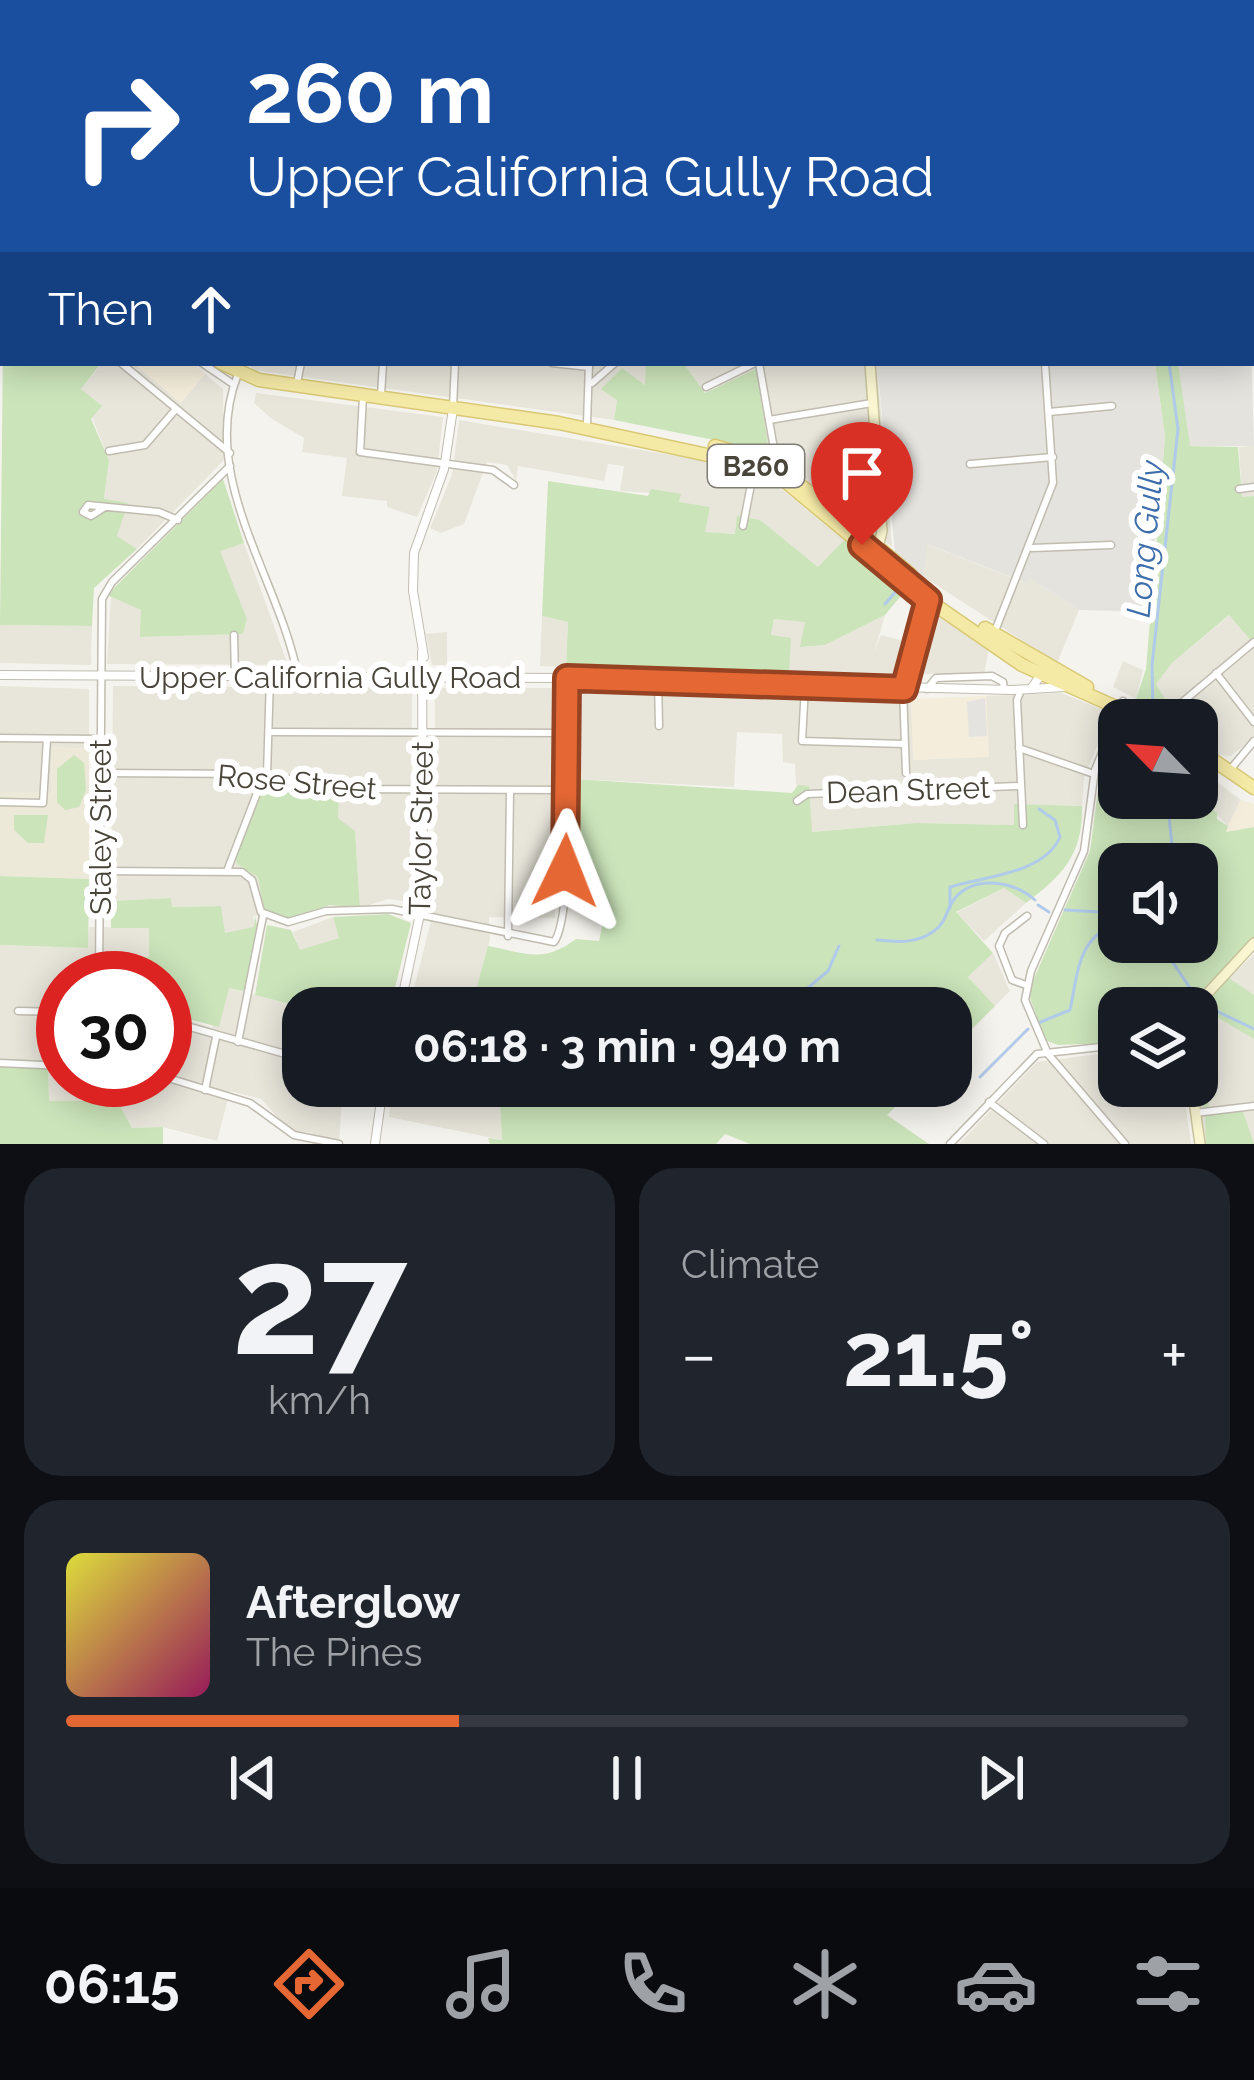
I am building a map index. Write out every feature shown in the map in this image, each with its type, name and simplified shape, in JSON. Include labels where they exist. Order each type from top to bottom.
[{"type":"main road","name":"B260","points":[[224,366],[236,379],[737,451],[777,467],[928,600],[1065,687],[1105,699]]},
{"type":"main road","points":[[870,366],[882,531],[876,551]]},
{"type":"main road","name":"B260","points":[[587,427],[754,465],[787,483],[876,551],[995,631]]},
{"type":"main road","points":[[995,631],[1042,669]]},
{"type":"main road","name":"B260","points":[[1042,669],[1110,699]]},
{"type":"main road","points":[[1218,766],[1254,792]]},
{"type":"main road","points":[[1218,771],[1254,792]]},
{"type":"main road","points":[[1213,987],[1254,943]]},
{"type":"main road","points":[[1194,1107],[1200,1144]]},
{"type":"street","points":[[125,366],[230,453]]},
{"type":"street","points":[[208,366],[236,379],[230,466],[298,677]]},
{"type":"street","points":[[296,386],[301,366]]},
{"type":"street","points":[[381,398],[383,366]]},
{"type":"street","points":[[453,407],[455,366]]},
{"type":"street","points":[[587,427],[589,366]]},
{"type":"street","points":[[592,383],[612,366]]},
{"type":"street","points":[[706,387],[751,366]]},
{"type":"street","points":[[758,366],[777,467]]},
{"type":"street","points":[[1042,669],[995,631],[1032,548],[1052,488],[1045,366]]},
{"type":"street","points":[[363,395],[359,451],[496,470],[514,485]]},
{"type":"street","points":[[769,419],[873,403]]},
{"type":"street","points":[[1049,412],[1112,406]]},
{"type":"street","name":"Taylor Street","points":[[405,987],[421,916],[424,789],[424,678],[414,554],[445,464],[453,407]]},
{"type":"street","points":[[109,452],[145,445],[176,409]]},
{"type":"street","points":[[970,464],[1053,457]]},
{"type":"street","points":[[743,526],[754,465]]},
{"type":"street","name":"Staley Street","points":[[99,951],[104,595],[230,466]]},
{"type":"street","points":[[1238,489],[1254,487]]},
{"type":"street","points":[[105,506],[159,512],[178,520]]},
{"type":"street","points":[[1032,548],[1111,545]]},
{"type":"street","points":[[906,773],[904,689],[928,600]]},
{"type":"street","points":[[234,635],[235,676]]},
{"type":"street","points":[[1181,699],[1254,642]]},
{"type":"street","points":[[1015,689],[1042,669]]},
{"type":"street","points":[[1015,689],[1042,669]]},
{"type":"street","points":[[1216,673],[1254,722]]},
{"type":"street","name":"Upper California Gully Road","points":[[0,676],[567,678],[904,689],[1065,687]]},
{"type":"street","points":[[927,688],[936,679],[992,676],[1015,689]]},
{"type":"street","points":[[227,871],[266,775],[270,677]]},
{"type":"street","points":[[263,915],[294,922],[330,910],[387,908],[545,943],[557,940],[567,858],[567,678]]},
{"type":"street","points":[[658,681],[659,726]]},
{"type":"street","points":[[805,686],[802,741],[904,744]]},
{"type":"street","points":[[1015,689],[1024,825]]},
{"type":"street","points":[[270,732],[568,734]]},
{"type":"street","points":[[0,738],[100,740]]},
{"type":"street","points":[[0,802],[44,803],[47,739]]},
{"type":"street","points":[[1228,773],[1254,741]]},
{"type":"street","points":[[1019,748],[1094,774]]},
{"type":"street","points":[[1218,763],[1239,759]]},
{"type":"street","points":[[1098,764],[1083,854],[1026,985],[1027,1012],[1045,1049],[1125,1144]]},
{"type":"street","name":"Rose Street","points":[[100,773],[266,775],[340,789],[566,790]]},
{"type":"street","name":"Dean Street","points":[[797,801],[807,794],[1020,786]]},
{"type":"street","points":[[508,936],[510,790]]},
{"type":"street","points":[[100,871],[227,871],[250,877],[263,915],[238,1042]]},
{"type":"street","points":[[1026,985],[1012,980],[999,944],[1027,916]]},
{"type":"street","points":[[18,1011],[36,1011]]},
{"type":"street","points":[[192,1029],[282,1054]]},
{"type":"street","points":[[205,1090],[216,1037]]},
{"type":"street","points":[[950,1144],[1045,1049],[1098,1046]]},
{"type":"street","points":[[0,1063],[36,1065]]},
{"type":"street","points":[[192,1086],[256,1106],[293,1135],[340,1144]]},
{"type":"street","points":[[989,1102],[1044,1144]]},
{"type":"street","points":[[1195,1113],[1254,1106]]},
{"type":"street","points":[[375,1144],[380,1107]]},
{"type":"shaded area","points":[[100,366],[137,366],[181,403],[205,374],[223,389],[224,460],[137,549],[117,537],[104,499],[109,460],[81,389]]},
{"type":"shaded area","points":[[137,366],[196,366],[205,374],[181,403]]},
{"type":"shaded area","points":[[251,366],[646,366],[647,379],[645,386],[622,368],[602,389],[617,400],[614,420],[253,370]]},
{"type":"shaded area","points":[[685,366],[877,366],[892,547],[769,451],[715,384],[708,392],[700,390]]},
{"type":"shaded area","points":[[877,366],[1155,366],[1165,437],[1148,612],[1079,610],[1029,578],[1026,583],[927,544],[924,577],[895,552]]},
{"type":"shaded area","points":[[1178,366],[1252,366],[1254,446],[1189,446]]},
{"type":"shaded area","points":[[256,393],[443,417],[437,471],[417,517],[387,507],[387,501],[342,496],[347,458],[302,452],[304,438],[254,403]]},
{"type":"shaded area","points":[[459,420],[731,465],[784,491],[844,540],[819,568],[760,520],[736,534],[704,532],[679,502],[680,495],[620,491],[624,466],[608,464],[604,481],[518,466],[516,481],[507,465],[487,462],[464,524],[441,533],[430,528],[452,475]]},
{"type":"shaded area","points":[[1254,446],[1254,496],[1242,498],[1239,447]]},
{"type":"shaded area","points":[[244,543],[288,665],[107,664],[111,596],[142,610],[141,637],[243,634],[247,619],[219,550]]},
{"type":"shaded area","points":[[926,544],[1025,583],[1029,578],[1079,610],[1057,663],[924,577]]},
{"type":"shaded area","points":[[933,613],[989,648],[984,674],[789,674],[789,647],[771,635],[774,619],[806,621],[802,647],[825,645],[885,615],[874,653],[881,635],[922,646]]},
{"type":"shaded area","points":[[1230,615],[1254,644],[1254,738],[1231,756],[1218,754],[1218,699],[1166,699],[1156,684],[1172,663]]},
{"type":"shaded area","points":[[542,616],[568,622],[566,667],[540,666]]},
{"type":"shaded area","points":[[0,625],[92,626],[91,665],[0,663]]},
{"type":"shaded area","points":[[447,632],[447,665],[432,665],[426,634]]},
{"type":"shaded area","points":[[1123,661],[1143,670],[1136,699],[1113,687]]},
{"type":"shaded area","points":[[0,686],[89,689],[89,749],[52,747],[51,792],[0,792]]},
{"type":"shaded area","points":[[113,686],[412,688],[411,902],[388,899],[360,908],[355,831],[237,864],[258,877],[269,914],[253,916],[255,927],[225,934],[220,906],[171,907],[171,898],[111,901]]},
{"type":"shaded area","points":[[435,688],[556,688],[555,918],[489,917],[490,939],[477,987],[414,987],[434,909]]},
{"type":"shaded area","points":[[575,688],[911,699],[914,760],[988,756],[986,696],[1061,693],[1098,708],[1098,744],[1084,778],[1082,806],[1015,804],[1014,825],[916,823],[811,832],[809,787],[796,785],[795,764],[783,762],[782,734],[737,732],[734,787],[574,779]]},
{"type":"shaded area","points":[[986,696],[989,757],[913,760],[911,699]]},
{"type":"shaded area","points":[[985,698],[987,736],[969,737],[967,702]]},
{"type":"shaded area","points":[[52,747],[89,749],[89,879],[0,876],[0,792],[51,792]]},
{"type":"shaded area","points":[[1218,783],[1241,800],[1228,826],[1218,816]]},
{"type":"shaded area","points":[[1241,800],[1254,804],[1254,827],[1225,832]]},
{"type":"shaded area","points":[[1004,888],[1026,903],[984,941],[956,913]]},
{"type":"shaded area","points":[[333,917],[339,938],[300,951],[293,932]]},
{"type":"shaded area","points":[[89,927],[149,928],[149,951],[36,951],[36,1060],[0,1059],[0,945],[87,948]]},
{"type":"shaded area","points":[[993,953],[1010,991],[995,1006],[968,977]]},
{"type":"shaded area","points":[[1254,954],[1254,1144],[1206,1144],[1201,1107],[1218,1107],[1218,989]]},
{"type":"shaded area","points":[[229,988],[282,1002],[282,1107],[342,1107],[339,1144],[312,1144],[313,1133],[289,1130],[261,1099],[230,1091],[217,1141],[163,1127],[132,1128],[121,1107],[192,1107],[192,1022],[212,1028]]},
{"type":"shaded area","points":[[1098,1054],[1098,1107],[1186,1107],[1191,1144],[959,1144],[1037,1062]]},
{"type":"shaded area","points":[[390,1107],[500,1107],[502,1140],[389,1117]]},
{"type":"green space","points":[[3,366],[99,366],[81,389],[102,406],[91,419],[109,460],[104,499],[128,503],[117,536],[137,549],[94,588],[92,626],[0,625]]},
{"type":"green space","points":[[646,366],[685,366],[705,393],[756,369],[769,451],[614,420],[617,400],[601,389],[622,368],[645,385]]},
{"type":"green space","points":[[1155,366],[1178,366],[1190,446],[1238,447],[1242,497],[1254,496],[1254,644],[1229,615],[1172,663],[1156,684],[1165,699],[1136,699],[1146,669],[1165,437]]},
{"type":"green space","points":[[223,479],[244,543],[220,551],[247,619],[243,634],[140,637],[141,610],[107,595]]},
{"type":"green space","points":[[548,481],[648,496],[651,489],[681,494],[679,502],[710,507],[705,532],[735,534],[737,516],[760,520],[818,567],[844,540],[905,591],[885,615],[825,645],[800,647],[805,622],[774,619],[771,635],[791,638],[789,674],[566,667],[568,622],[542,616]]},
{"type":"green space","points":[[74,755],[84,763],[86,790],[79,807],[65,810],[57,802],[57,769]]},
{"type":"green space","points":[[574,779],[792,793],[798,785],[809,786],[812,832],[916,823],[1014,825],[1014,804],[1082,806],[1074,850],[1050,883],[1026,903],[1004,888],[956,912],[993,953],[968,977],[995,1006],[972,1029],[972,987],[477,987],[488,946],[543,954],[576,939],[599,941],[607,904],[571,897]]},
{"type":"green space","points":[[275,782],[339,793],[338,818],[355,831],[360,908],[330,905],[289,918],[264,909],[258,877],[237,864],[236,857],[264,786]]},
{"type":"green space","points":[[1098,791],[1098,819],[1217,819],[1228,826],[1226,832],[1254,827],[1254,939],[1210,987],[1098,987],[1098,1044],[1058,1045],[1045,1040],[1028,992],[1090,851]]},
{"type":"green space","points":[[14,815],[48,815],[44,843],[28,843],[14,830]]},
{"type":"green space","points":[[0,876],[89,879],[88,948],[0,945]]},
{"type":"green space","points":[[171,898],[172,907],[221,906],[225,933],[254,927],[255,916],[258,930],[247,992],[229,988],[219,1027],[192,1020],[192,951],[149,951],[149,928],[111,928],[111,901]]},
{"type":"green space","points":[[388,914],[411,923],[395,987],[282,987],[282,1002],[255,995],[267,925],[291,930],[300,950],[339,938],[333,917]]},
{"type":"green space","points":[[1229,978],[1254,995],[1254,1039],[1218,1018],[1218,989]]},
{"type":"green space","points":[[0,1059],[36,1060],[36,1107],[121,1107],[132,1128],[163,1127],[163,1144],[0,1144]]},
{"type":"green space","points":[[500,1107],[895,1107],[887,1115],[929,1144],[750,1144],[725,1134],[716,1144],[490,1144],[488,1138],[502,1140]]},
{"type":"green space","points":[[1242,1109],[1254,1144],[1206,1144],[1205,1115]]},
{"type":"waterway","name":"Long Gully","points":[[1153,699],[1152,665],[1178,429],[1169,366]]},
{"type":"waterway","points":[[885,604],[897,590]]},
{"type":"waterway","points":[[950,908],[950,887],[1027,866],[1052,849],[1060,837],[1055,820],[1039,809]]},
{"type":"waterway","name":"Long Gully","points":[[1169,819],[1172,843]]},
{"type":"waterway","points":[[877,940],[907,941],[927,935],[942,924],[955,898],[984,883],[1006,885],[1035,900]]},
{"type":"waterway","points":[[1038,905],[1049,912]]},
{"type":"waterway","points":[[1065,910],[1098,912]]},
{"type":"waterway","points":[[1038,1023],[1070,1010],[1082,958],[1098,935]]},
{"type":"waterway","points":[[809,987],[828,971],[839,946]]},
{"type":"waterway","name":"Long Gully","points":[[1173,963],[1189,987]]},
{"type":"waterway","name":"Long Gully","points":[[1218,1012],[1254,1029]]},
{"type":"waterway","points":[[980,1077],[1028,1029]]},
{"type":"route","points":[[565,871],[567,678],[904,689],[928,600],[862,545]]}]
